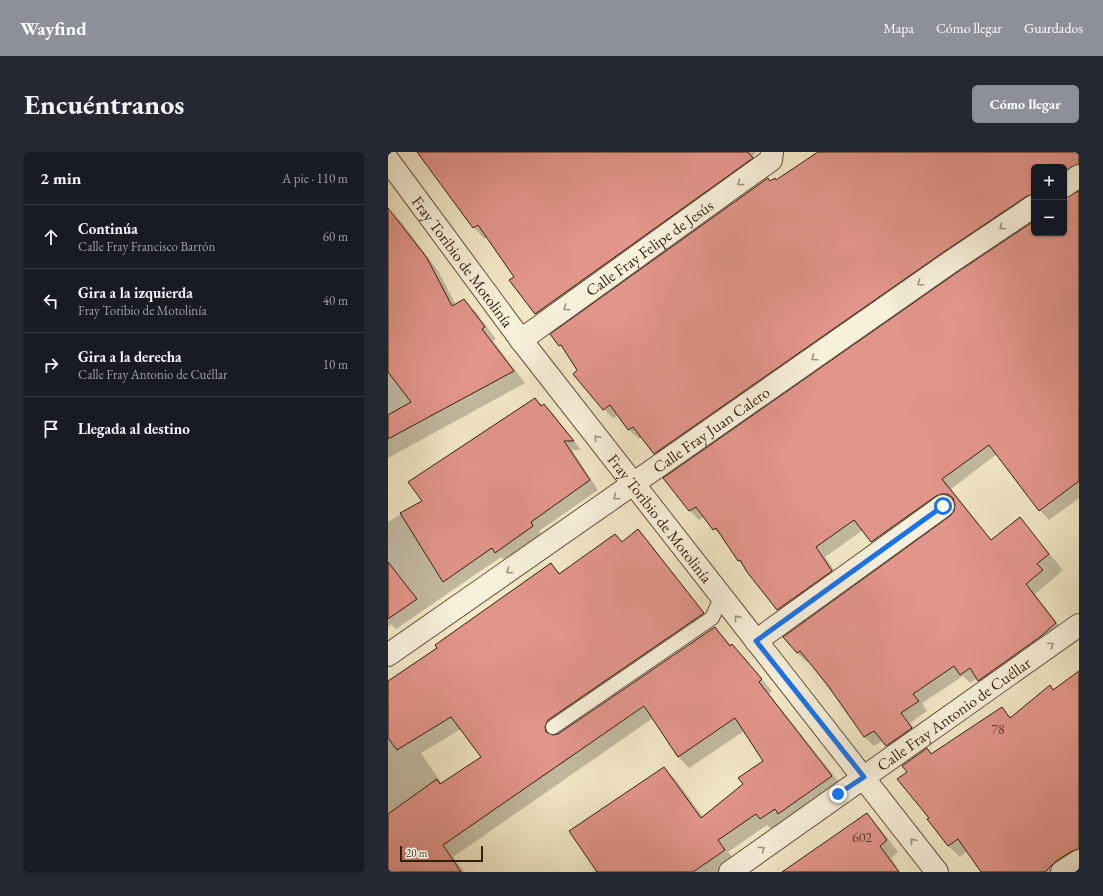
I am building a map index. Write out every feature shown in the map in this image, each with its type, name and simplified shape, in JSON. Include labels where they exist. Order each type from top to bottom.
[{"type":"street","name":"Calle Fray Felipe de Jesús","points":[[521,340],[771,160],[772,152]]},
{"type":"street","name":"Fray Toribio de Motolinía","points":[[388,160],[521,340],[721,598],[864,777],[937,872]]},
{"type":"street","points":[[1067,184],[1079,176]]},
{"type":"street","name":"Calle Fray Juan Calero","points":[[388,655],[945,265],[1031,208]]},
{"type":"street","points":[[756,641],[943,506]]},
{"type":"street","name":"Calle Fray Antonio de Cuéllar","points":[[730,872],[1079,625]]},
{"type":"street","points":[[1062,872],[1079,861]]},
{"type":"lane","points":[[553,727],[712,618],[721,598]]},
{"type":"building","points":[[417,152],[748,152],[753,158],[535,314],[509,280],[514,277],[478,225],[473,228]]},
{"type":"building","points":[[818,152],[1079,152],[1079,164],[1067,170],[1067,164],[1031,164],[1031,195],[1027,196],[945,251],[654,454],[633,427],[628,430],[610,405],[603,410],[573,374],[577,370],[561,345],[559,346],[550,334],[768,178],[770,181],[775,178],[776,180]]},
{"type":"building","points":[[1079,191],[1079,481],[1039,511],[989,445],[942,479],[991,540],[1020,517],[1049,554],[1037,564],[1043,570],[1026,584],[1056,623],[1040,637],[978,681],[970,668],[960,675],[954,666],[913,694],[919,701],[901,713],[912,728],[886,746],[874,731],[864,737],[829,687],[800,651],[797,653],[783,637],[950,516],[954,511],[955,505],[953,498],[948,494],[936,496],[871,542],[854,520],[816,547],[832,571],[777,610],[747,572],[740,560],[738,561],[716,528],[713,530],[696,507],[689,511],[663,478],[959,271],[1031,223],[1031,236],[1067,236],[1067,197]]},
{"type":"building","points":[[388,208],[427,258],[452,306],[464,299],[485,327],[482,329],[514,371],[388,439],[388,415],[411,402],[388,372]]},
{"type":"building","points":[[535,398],[541,406],[544,404],[574,441],[564,441],[590,480],[531,522],[533,526],[495,553],[492,548],[443,582],[400,513],[422,501],[408,482]]},
{"type":"building","points":[[638,529],[704,613],[548,720],[545,727],[546,732],[553,735],[558,734],[715,627],[730,646],[732,644],[762,679],[759,682],[832,776],[778,814],[775,809],[760,819],[756,814],[718,840],[725,850],[693,872],[597,872],[569,831],[664,767],[701,818],[743,784],[738,778],[763,761],[735,718],[678,757],[644,706],[443,845],[461,872],[388,872],[388,814],[437,779],[440,784],[481,757],[451,717],[397,750],[388,738],[388,681],[437,648],[435,645],[551,563],[559,574],[615,534],[622,542]]},
{"type":"building","points":[[388,562],[417,599],[388,619]]},
{"type":"building","points":[[1079,671],[1079,849],[1072,851],[1055,862],[1045,872],[981,872],[958,839],[948,846],[927,819],[929,818],[897,779],[907,772],[902,766],[927,748],[931,754],[1002,707],[1010,718],[1050,685],[1053,690]]},
{"type":"building","points":[[867,813],[887,840],[880,846],[899,872],[782,872]]},
{"type":"route","points":[[838,794],[864,777],[756,641],[943,506]]}]
